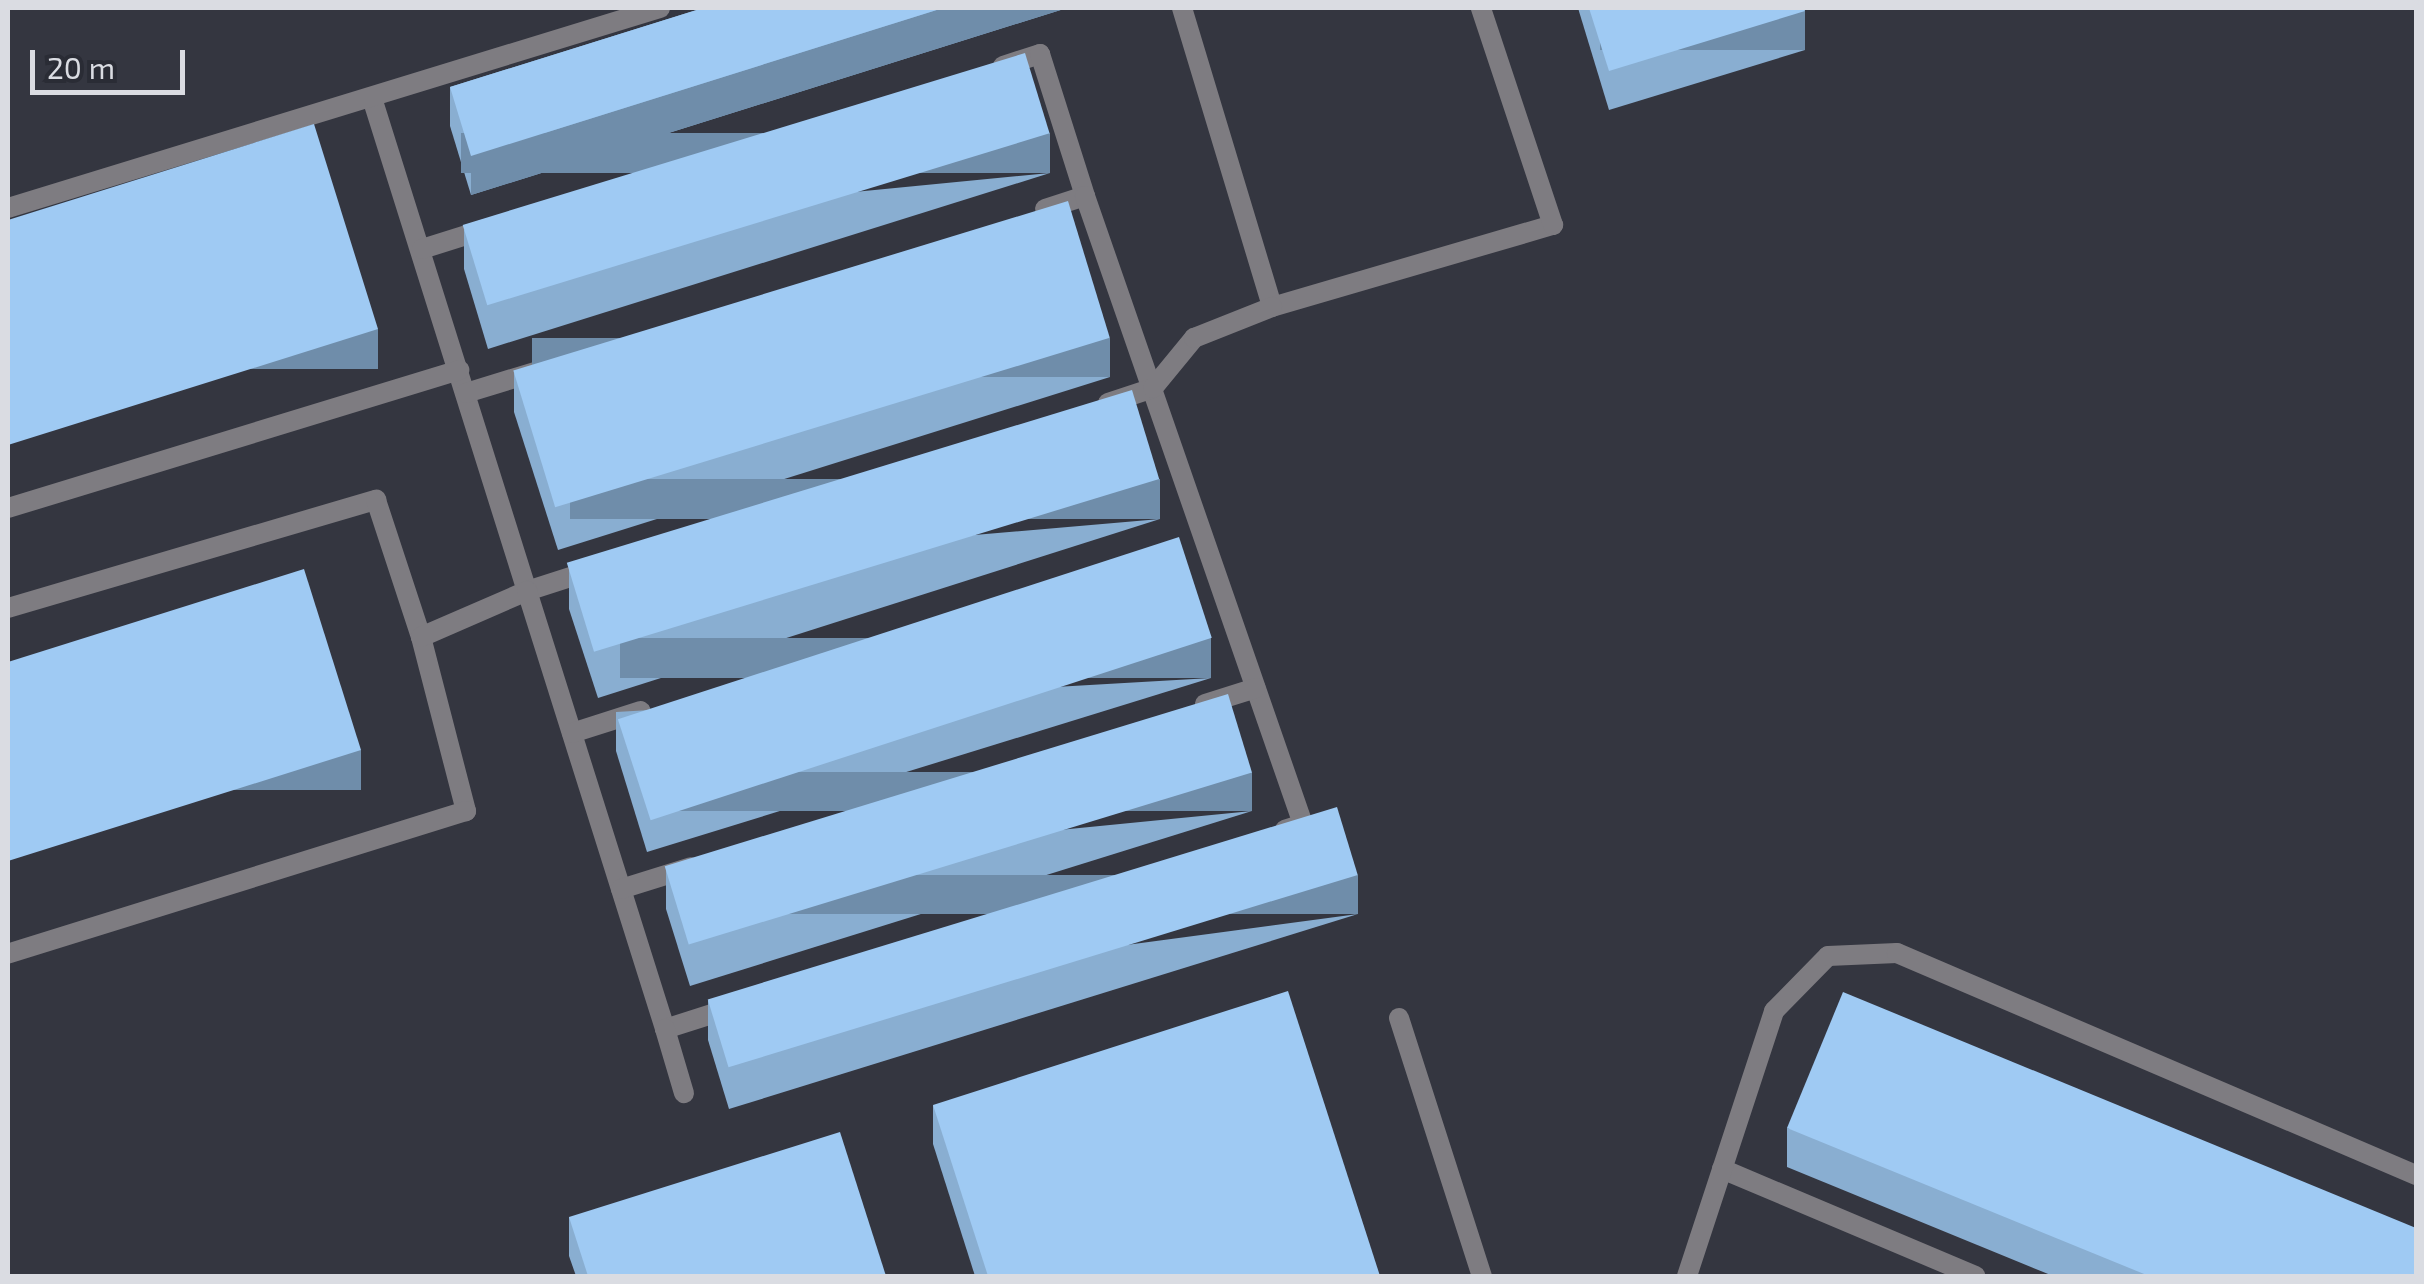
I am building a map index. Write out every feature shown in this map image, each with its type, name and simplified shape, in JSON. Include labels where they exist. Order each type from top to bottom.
[{"type":"lane","points":[[8,208],[660,8]]},
{"type":"lane","points":[[1182,8],[1272,308]]},
{"type":"lane","points":[[1077,412],[1153,388],[1194,338],[1272,308],[1553,225],[1481,8]]},
{"type":"lane","points":[[984,72],[1040,54],[1153,388],[1193,534],[1256,688],[1303,824],[1266,836]]},
{"type":"lane","points":[[372,98],[684,1093]]},
{"type":"lane","points":[[1029,214],[1086,196]]},
{"type":"lane","points":[[422,248],[515,219]]},
{"type":"lane","points":[[466,393],[560,364]]},
{"type":"lane","points":[[8,508],[459,370]]},
{"type":"lane","points":[[8,608],[376,500],[421,637],[466,811],[8,954]]},
{"type":"lane","points":[[421,637],[527,590],[622,560]]},
{"type":"lane","points":[[1182,712],[1256,688]]},
{"type":"lane","points":[[572,733],[664,703]]},
{"type":"lane","points":[[621,889],[714,859]]},
{"type":"lane","points":[[1688,1276],[1774,1011],[1828,956],[1898,953],[2416,1175]]},
{"type":"lane","points":[[666,1029],[759,999]]},
{"type":"lane","points":[[1399,1018],[1482,1276]]},
{"type":"lane","points":[[1722,1169],[1975,1276]]},
{"type":"building","points":[[703,8],[943,8],[471,156],[450,87]]},
{"type":"building","points":[[1589,8],[1804,8],[1805,11],[1609,71]]},
{"type":"building","points":[[1025,53],[1050,133],[487,305],[463,225]]},
{"type":"building","points":[[314,124],[378,329],[8,445],[8,220]]},
{"type":"building","points":[[1068,201],[1110,338],[555,507],[513,371]]},
{"type":"building","points":[[1132,390],[1159,479],[594,652],[567,563]]},
{"type":"building","points":[[1179,537],[1212,638],[651,820],[618,719]]},
{"type":"building","points":[[304,569],[361,750],[8,861],[8,662]]},
{"type":"building","points":[[1228,694],[1252,772],[689,945],[665,866]]},
{"type":"building","points":[[1337,807],[1358,875],[729,1067],[708,999]]},
{"type":"building","points":[[1288,991],[1380,1276],[988,1276],[933,1105]]},
{"type":"building","points":[[1843,992],[2416,1228],[2416,1276],[2149,1276],[1787,1128]]},
{"type":"building","points":[[840,1132],[886,1276],[588,1276],[569,1217]]}]
